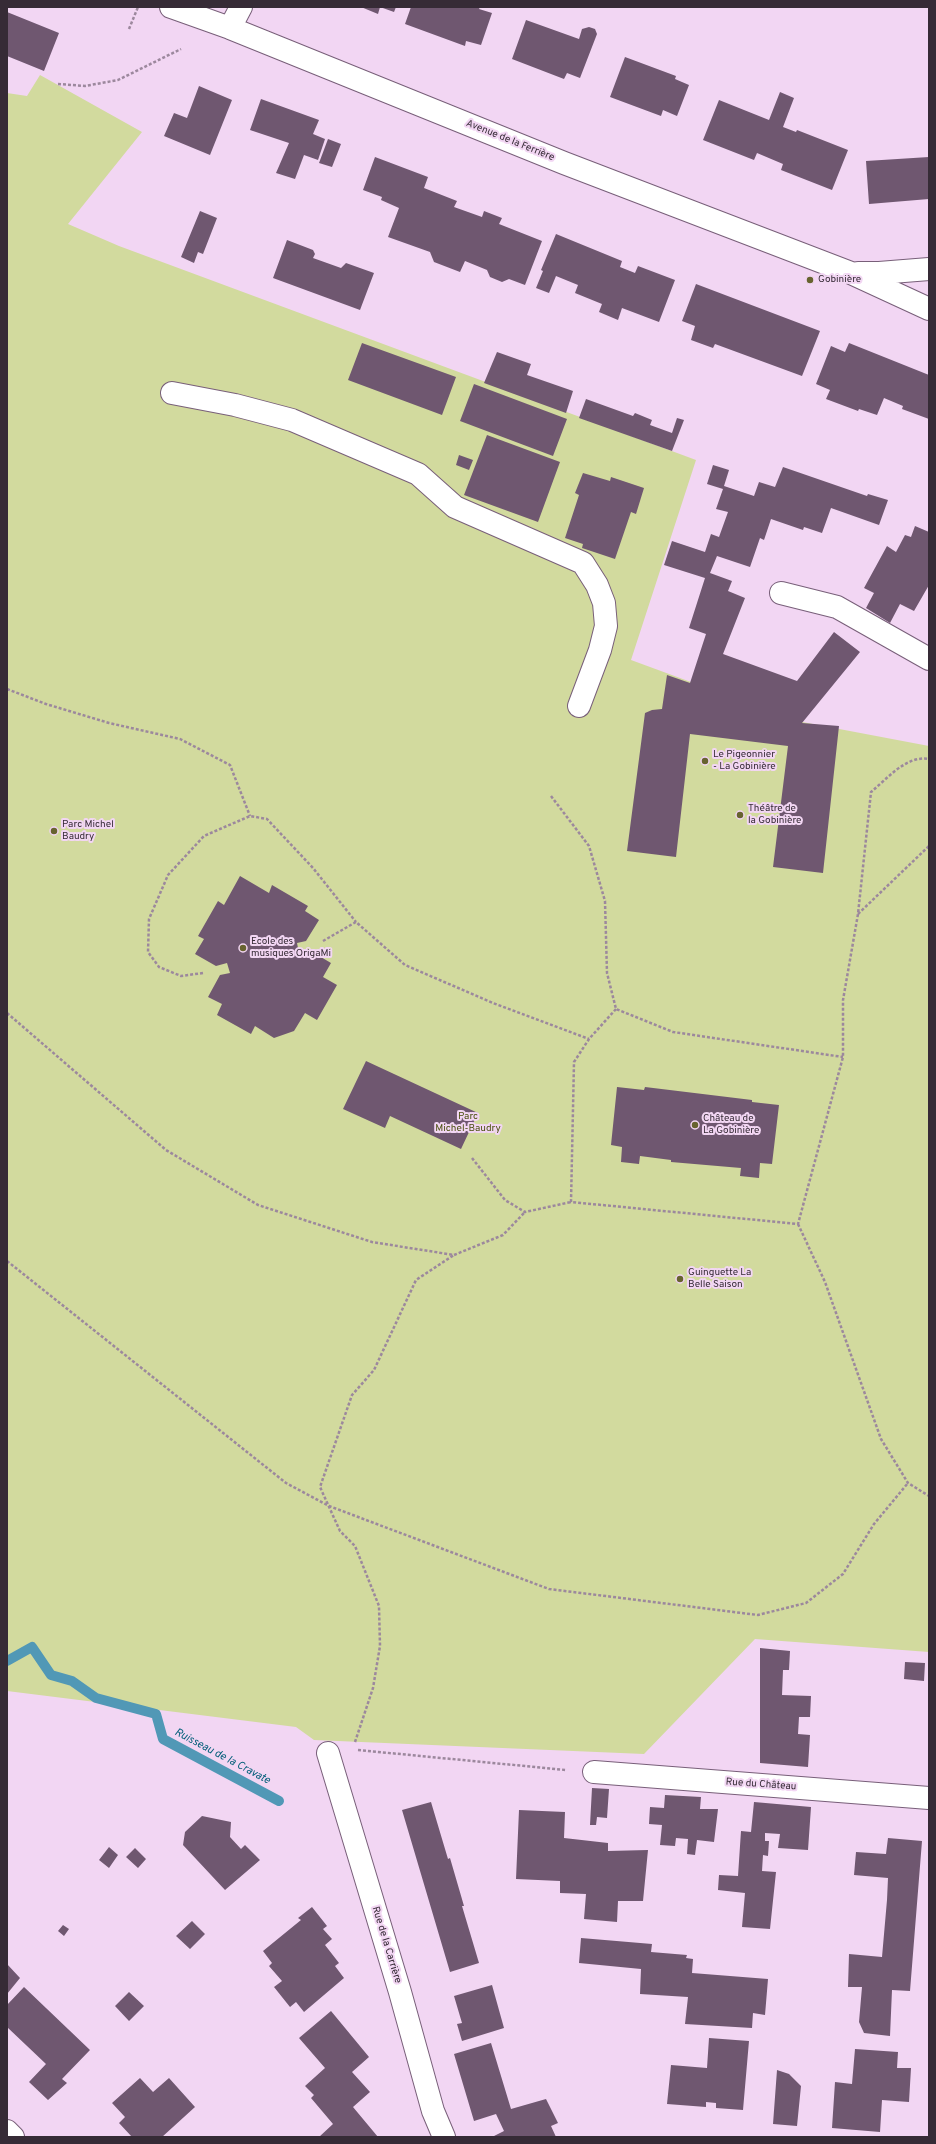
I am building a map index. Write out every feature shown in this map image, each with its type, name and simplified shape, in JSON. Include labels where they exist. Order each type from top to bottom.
[{"type":"street","name":"Avenue de la Ferrière","points":[[171,7],[230,28],[564,163],[851,273],[929,309]]},
{"type":"street","points":[[230,28],[241,7]]},
{"type":"street","name":"Avenue de la Ferrière","points":[[851,273],[879,273],[929,269]]},
{"type":"street","points":[[172,393],[235,405],[292,420],[418,474],[455,507],[583,563],[597,585],[604,603],[606,626],[600,650],[579,706]]},
{"type":"street","points":[[781,593],[837,607],[929,659]]},
{"type":"street","name":"Rue de la Carrière","points":[[328,1753],[400,1992],[433,2111],[444,2137]]},
{"type":"street","name":"Rue du Château","points":[[594,1772],[929,1798]]},
{"type":"street","points":[[7,2131],[13,2137]]},
{"type":"path","points":[[129,29],[138,7]]},
{"type":"path","points":[[58,84],[85,86],[118,80],[181,49]]},
{"type":"path","points":[[7,689],[46,704],[88,717],[180,739],[230,765],[250,816]]},
{"type":"path","points":[[929,759],[923,758],[904,764],[871,792],[858,914],[842,1000],[843,1057],[798,1224],[825,1282],[882,1439],[908,1483],[929,1496]]},
{"type":"path","points":[[551,796],[589,846],[605,902],[608,972],[616,1009]]},
{"type":"path","points":[[203,973],[181,976],[159,967],[148,952],[149,919],[168,875],[204,836],[250,816],[267,819],[313,868],[356,922],[405,965],[493,1003],[589,1039]]},
{"type":"path","points":[[858,914],[929,846]]},
{"type":"path","points":[[323,941],[356,922]]},
{"type":"path","points":[[616,1009],[673,1032],[843,1057]]},
{"type":"path","points":[[571,1202],[574,1062],[589,1039],[616,1009]]},
{"type":"path","points":[[7,1013],[166,1150],[258,1206],[372,1242],[454,1255]]},
{"type":"path","points":[[472,1158],[505,1200],[525,1212]]},
{"type":"path","points":[[354,1744],[374,1681],[380,1646],[379,1606],[355,1546],[340,1531],[320,1487],[352,1395],[374,1370],[416,1280],[454,1255],[503,1235],[525,1212],[571,1202],[798,1224]]},
{"type":"path","points":[[7,1261],[286,1483],[329,1506],[549,1589],[758,1615],[806,1603],[843,1574],[874,1524],[908,1483]]},
{"type":"path","points":[[352,1750],[594,1772]]},
{"type":"green space","name":"Parc Michel-Baudry","points":[[40,75],[142,132],[68,224],[119,246],[696,460],[631,660],[797,721],[929,746],[929,1652],[755,1639],[644,1754],[314,1740],[296,1727],[7,1691],[7,93],[27,96]]},
{"type":"building","points":[[361,7],[380,7],[378,14]]},
{"type":"building","points":[[380,7],[396,7],[394,12]]},
{"type":"building","points":[[411,7],[480,7],[479,9],[492,13],[481,45],[466,41],[465,46],[405,24]]},
{"type":"building","points":[[7,12],[59,33],[44,71],[7,56]]},
{"type":"building","points":[[526,20],[579,39],[582,29],[589,27],[595,29],[597,34],[580,78],[567,73],[564,79],[512,59]]},
{"type":"building","points":[[625,57],[676,76],[675,79],[689,85],[677,116],[663,110],[661,116],[610,97]]},
{"type":"building","points":[[199,86],[232,100],[210,155],[164,136],[174,113],[187,118]]},
{"type":"building","points":[[780,92],[794,98],[783,127],[796,132],[797,130],[848,150],[832,190],[781,170],[783,164],[757,153],[754,160],[703,140],[719,100],[769,120]]},
{"type":"building","points":[[261,99],[319,120],[313,134],[325,139],[318,160],[304,155],[295,179],[276,173],[289,143],[250,130]]},
{"type":"building","points":[[328,139],[341,144],[332,167],[319,163]]},
{"type":"building","points":[[375,157],[428,177],[424,188],[457,201],[454,207],[482,217],[484,211],[502,218],[499,224],[542,241],[525,285],[509,279],[502,282],[490,277],[487,270],[465,261],[460,272],[434,262],[430,252],[388,237],[399,208],[381,200],[382,197],[363,190]]},
{"type":"building","points":[[929,157],[929,199],[869,204],[866,161]]},
{"type":"building","points":[[200,211],[217,218],[203,254],[198,252],[194,263],[181,257]]},
{"type":"building","points":[[556,234],[622,261],[620,267],[635,273],[638,266],[675,280],[659,322],[622,308],[618,320],[599,312],[602,304],[575,293],[578,285],[556,276],[549,293],[536,288],[543,271],[541,270]]},
{"type":"building","points":[[287,240],[313,250],[315,254],[313,258],[341,268],[346,263],[374,273],[360,310],[273,278]]},
{"type":"building","points":[[696,284],[820,331],[802,376],[715,344],[713,348],[691,340],[695,326],[682,321]]},
{"type":"building","points":[[362,343],[456,377],[442,415],[348,380]]},
{"type":"building","points":[[849,343],[929,375],[929,419],[902,409],[903,406],[884,398],[877,415],[859,409],[858,411],[826,399],[830,390],[816,384],[831,346],[845,352]]},
{"type":"building","points":[[497,352],[531,364],[527,375],[573,391],[566,413],[484,383]]},
{"type":"building","points":[[474,384],[567,419],[553,456],[460,421]]},
{"type":"building","points":[[586,399],[633,416],[635,413],[652,420],[650,425],[672,433],[677,418],[684,420],[672,451],[579,418]]},
{"type":"building","points":[[487,435],[560,462],[538,522],[464,495]]},
{"type":"building","points":[[459,455],[473,460],[469,470],[456,465]]},
{"type":"building","points":[[713,465],[729,470],[724,486],[754,496],[759,482],[775,487],[783,467],[867,496],[868,494],[888,500],[879,525],[831,508],[822,533],[804,527],[803,530],[771,519],[764,540],[760,538],[750,567],[717,556],[710,573],[732,581],[728,591],[745,598],[723,654],[797,681],[834,632],[860,652],[802,723],[839,726],[823,873],[773,867],[788,746],[690,734],[676,857],[627,851],[645,713],[652,710],[662,709],[667,675],[690,683],[706,634],[689,628],[705,578],[664,565],[672,541],[705,552],[711,534],[719,537],[728,512],[716,509],[723,489],[707,484]]},
{"type":"building","points":[[583,473],[610,481],[611,477],[644,488],[636,514],[631,512],[615,559],[582,548],[583,544],[565,538],[579,495],[575,493]]},
{"type":"building","points":[[915,526],[929,532],[929,585],[914,611],[900,604],[890,623],[866,608],[874,593],[864,588],[887,546],[896,552],[905,535],[911,537]]},
{"type":"building","points":[[240,876],[269,893],[272,885],[308,906],[305,911],[319,920],[306,941],[297,943],[299,953],[309,950],[331,963],[323,977],[337,985],[317,1020],[305,1013],[294,1031],[274,1038],[255,1026],[251,1034],[217,1015],[222,1004],[208,997],[220,975],[230,973],[227,963],[216,966],[195,954],[204,939],[198,936],[218,901],[224,905]]},
{"type":"building","points":[[366,1061],[478,1113],[461,1149],[390,1116],[385,1128],[343,1109]]},
{"type":"building","name":"Château de La Gobinière","points":[[617,1087],[644,1090],[645,1087],[752,1100],[752,1102],[779,1105],[772,1164],[760,1163],[759,1178],[740,1176],[741,1168],[671,1162],[671,1160],[640,1156],[639,1164],[621,1162],[622,1147],[611,1145]]},
{"type":"building","points":[[760,1648],[790,1651],[789,1670],[783,1670],[782,1695],[811,1696],[810,1717],[799,1717],[798,1734],[810,1735],[808,1767],[760,1763]]},
{"type":"building","points":[[905,1662],[925,1663],[924,1681],[904,1679]]},
{"type":"building","points":[[592,1788],[609,1789],[607,1818],[597,1817],[596,1825],[590,1825]]},
{"type":"building","points":[[665,1795],[701,1797],[700,1809],[718,1809],[714,1842],[697,1840],[695,1855],[687,1854],[688,1839],[676,1838],[675,1846],[660,1845],[662,1825],[649,1824],[650,1807],[664,1808]]},
{"type":"building","points":[[431,1802],[448,1859],[450,1858],[464,1906],[462,1906],[479,1963],[450,1972],[402,1810]]},
{"type":"building","points":[[754,1802],[811,1807],[808,1850],[778,1848],[780,1834],[765,1833],[765,1841],[769,1841],[768,1856],[763,1855],[762,1871],[776,1872],[770,1929],[742,1927],[745,1893],[718,1890],[719,1875],[738,1876],[741,1831],[751,1832]]},
{"type":"building","points":[[519,1810],[565,1812],[564,1838],[608,1843],[608,1851],[648,1850],[643,1901],[618,1901],[617,1922],[584,1919],[586,1894],[560,1893],[560,1881],[516,1879]]},
{"type":"building","points":[[202,1816],[231,1822],[230,1837],[241,1849],[245,1845],[260,1860],[225,1890],[183,1845],[185,1832]]},
{"type":"building","points":[[888,1838],[922,1841],[910,1991],[892,1990],[890,2036],[864,2033],[859,2022],[862,1987],[848,1987],[849,1954],[882,1957],[887,1900],[888,1878],[854,1875],[856,1852],[886,1854]]},
{"type":"building","points":[[109,1847],[118,1855],[109,1868],[99,1860]]},
{"type":"building","points":[[135,1848],[146,1859],[138,1868],[126,1857]]},
{"type":"building","points":[[312,1907],[327,1926],[323,1929],[332,1939],[325,1945],[339,1963],[335,1966],[344,1978],[304,2012],[296,2002],[290,2007],[274,1987],[282,1981],[269,1966],[272,1963],[263,1951],[301,1920],[298,1918]]},
{"type":"building","points":[[192,1921],[205,1934],[190,1949],[176,1936]]},
{"type":"building","points":[[63,1925],[69,1929],[64,1936],[58,1931]]},
{"type":"building","points":[[581,1938],[652,1944],[651,1952],[687,1955],[686,1958],[693,1959],[692,1973],[768,1979],[765,2015],[753,2013],[752,2028],[685,2024],[688,1997],[640,1994],[641,1969],[579,1963]]},
{"type":"building","points":[[7,1964],[20,1978],[7,1994]]},
{"type":"building","points":[[492,1985],[504,2028],[462,2041],[457,2024],[462,2023],[454,1996]]},
{"type":"building","points":[[24,1987],[90,2050],[62,2079],[67,2083],[48,2100],[29,2082],[46,2064],[7,2027],[7,2005]]},
{"type":"building","points":[[129,1992],[144,2006],[129,2021],[115,2006]]},
{"type":"building","points":[[331,2011],[369,2057],[352,2072],[370,2092],[353,2107],[378,2137],[319,2137],[333,2124],[311,2098],[314,2095],[305,2086],[325,2068],[299,2038]]},
{"type":"building","points":[[709,2038],[749,2041],[743,2110],[716,2108],[716,2103],[706,2102],[706,2107],[667,2104],[671,2065],[707,2068]]},
{"type":"building","points":[[491,2043],[511,2109],[546,2099],[558,2123],[551,2126],[556,2137],[492,2137],[504,2131],[496,2114],[474,2121],[454,2054]]},
{"type":"building","points":[[855,2049],[898,2052],[897,2068],[911,2068],[909,2102],[882,2100],[880,2132],[832,2128],[835,2082],[852,2084]]},
{"type":"building","points":[[777,2070],[789,2074],[801,2086],[797,2126],[773,2124]]},
{"type":"building","points":[[140,2078],[153,2092],[169,2078],[195,2107],[162,2137],[132,2137],[119,2123],[125,2117],[112,2103]]},
{"type":"waterway","name":"Ruisseau de la Cravate","points":[[7,1661],[32,1647],[51,1675],[72,1681],[96,1698],[156,1714],[163,1739],[279,1801]]},
{"type":"place","name":"Gobinière","points":[[810,280]]},
{"type":"place","name":"Le Pigeonnier - La Gobinière","points":[[705,761]]},
{"type":"place","name":"Théâtre de la Gobinière","points":[[740,815]]},
{"type":"place","name":"Parc Michel Baudry","points":[[54,831]]},
{"type":"place","name":"Ecole des musiques OrigaMi","points":[[243,948]]},
{"type":"place","name":"Château de La Gobinière","points":[[695,1125]]},
{"type":"place","name":"Guinguette La Belle Saison","points":[[680,1279]]}]
